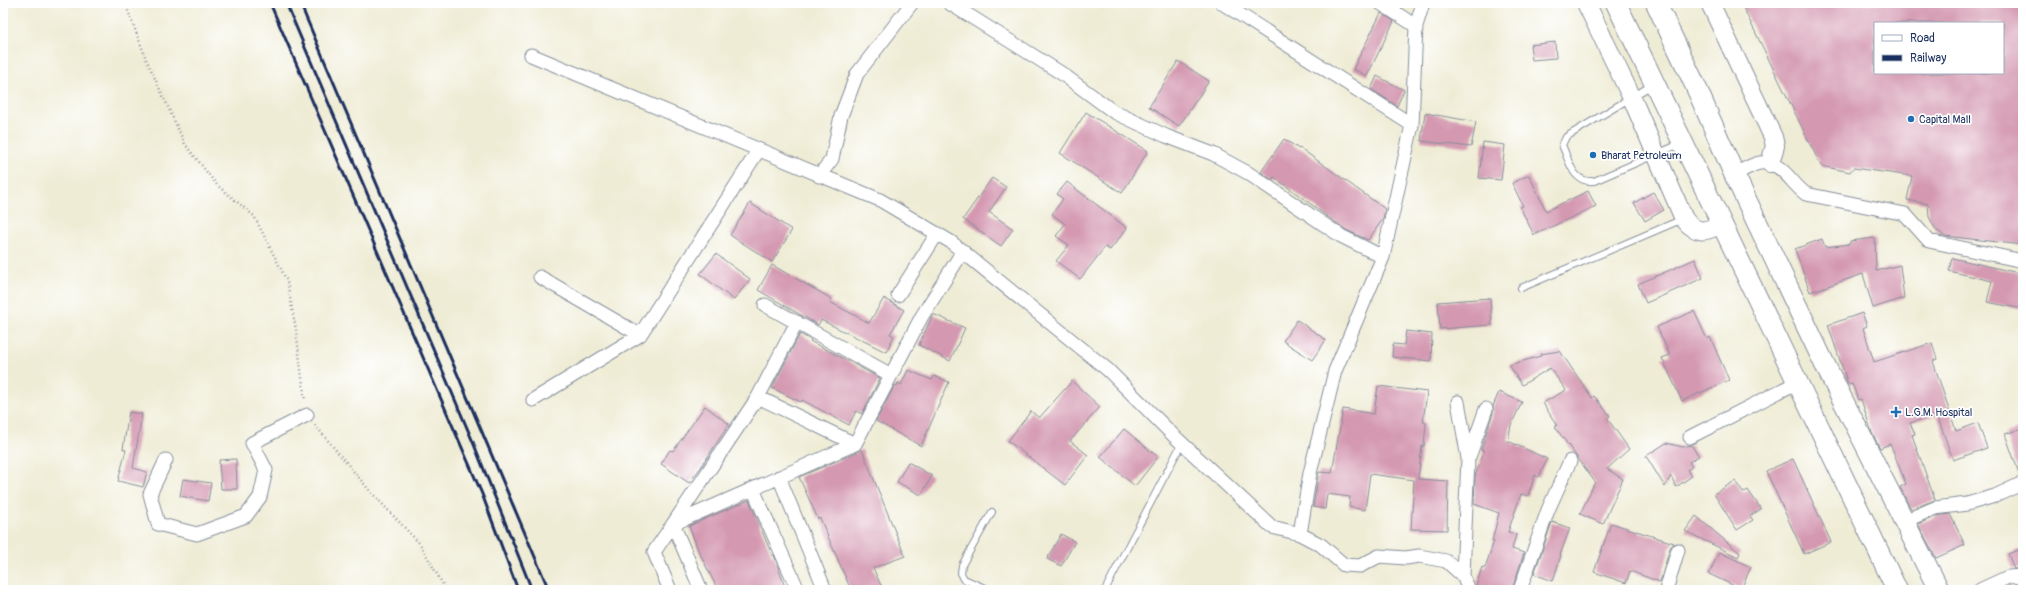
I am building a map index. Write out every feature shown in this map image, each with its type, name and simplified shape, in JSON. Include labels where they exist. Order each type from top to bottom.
[{"type":"main road","points":[[1616,3],[1796,383],[1897,590]]},
{"type":"main road","points":[[1656,3],[1696,87],[1734,174],[1826,367],[1902,522],[1938,590]]},
{"type":"street","points":[[819,176],[832,159],[841,116],[857,74],[912,3]]},
{"type":"street","points":[[949,3],[1061,73],[1114,112],[1166,136],[1213,154],[1248,173],[1341,236],[1383,257]]},
{"type":"street","points":[[1222,3],[1412,125]]},
{"type":"street","points":[[1380,3],[1416,26]]},
{"type":"street","points":[[1586,3],[1631,96],[1684,219],[1690,227],[1697,231],[1708,231],[1722,224]]},
{"type":"street","points":[[1710,3],[1773,137],[1775,146],[1770,163]]},
{"type":"street","points":[[1300,534],[1310,473],[1335,371],[1383,257],[1412,125],[1416,26],[1419,5]]},
{"type":"street","points":[[531,56],[880,200],[963,251],[1108,370],[1182,443],[1272,527],[1300,534],[1321,545],[1344,565],[1360,566],[1379,556],[1406,558],[1419,556],[1446,561],[1463,576],[1469,590]]},
{"type":"street","points":[[533,400],[640,335],[758,150]]},
{"type":"street","points":[[1734,174],[1759,163],[1770,163],[1780,167],[1798,188],[1806,194],[1905,214],[1930,241],[2023,261]]},
{"type":"street","points":[[898,295],[937,234]]},
{"type":"street","points":[[673,524],[855,444],[922,316],[963,251]]},
{"type":"street","points":[[540,277],[640,335]]},
{"type":"street","points":[[765,305],[891,375]]},
{"type":"street","points":[[670,590],[654,552],[758,397],[797,322]]},
{"type":"street","points":[[1690,437],[1796,383]]},
{"type":"street","points":[[758,397],[855,444]]},
{"type":"street","points":[[1458,402],[1468,458],[1463,576]]},
{"type":"street","points":[[1468,458],[1486,409]]},
{"type":"street","points":[[166,460],[150,494],[158,524],[197,534],[246,516],[260,497],[266,470],[252,443],[307,415]]},
{"type":"street","points":[[1520,590],[1548,510],[1570,461]]},
{"type":"street","points":[[779,477],[826,590]]},
{"type":"street","points":[[1902,522],[1935,508],[1967,504],[1995,496],[2023,483]]},
{"type":"street","points":[[753,489],[798,590]]},
{"type":"street","points":[[673,524],[701,590]]},
{"type":"street","points":[[1666,590],[1678,550]]},
{"type":"street","points":[[1980,590],[2008,577],[2023,576]]},
{"type":"lane","points":[[1655,83],[1631,96],[1566,137],[1562,145],[1576,176],[1586,182],[1594,181],[1657,155],[1683,142]]},
{"type":"lane","points":[[1520,288],[1684,219]]},
{"type":"lane","points":[[1104,590],[1182,443]]},
{"type":"lane","points":[[989,590],[964,579],[962,565],[992,512]]},
{"type":"path","points":[[125,3],[147,61],[185,144],[217,184],[254,216],[287,281],[296,330],[307,415],[370,491],[420,544],[446,590]]},
{"type":"building","name":"Capital Mall","points":[[1741,3],[2023,3],[2023,245],[1945,236],[1936,230],[1929,217],[1928,204],[1907,200],[1912,176],[1853,168],[1850,172],[1821,166]]},
{"type":"building","points":[[1381,13],[1394,21],[1367,76],[1353,69]]},
{"type":"building","points":[[1555,42],[1556,58],[1532,60],[1530,45]]},
{"type":"building","points":[[1178,61],[1209,81],[1179,126],[1149,107]]},
{"type":"building","points":[[1377,76],[1404,90],[1397,106],[1371,89]]},
{"type":"building","points":[[1086,112],[1148,151],[1122,193],[1060,153]]},
{"type":"building","points":[[1425,113],[1476,122],[1471,147],[1421,141]]},
{"type":"building","points":[[1284,139],[1299,149],[1300,148],[1385,209],[1383,219],[1368,240],[1346,230],[1274,177],[1272,180],[1261,172]]},
{"type":"building","points":[[1483,142],[1505,145],[1501,180],[1479,178]]},
{"type":"building","points":[[1529,175],[1546,211],[1588,191],[1596,206],[1534,235],[1520,207],[1523,206],[1512,183]]},
{"type":"building","points":[[992,178],[1006,187],[989,212],[1013,229],[1001,246],[963,219]]},
{"type":"building","points":[[1067,182],[1127,228],[1110,250],[1105,247],[1080,279],[1056,261],[1069,245],[1056,236],[1065,224],[1052,214],[1063,199],[1057,194]]},
{"type":"building","points":[[1653,192],[1664,210],[1645,221],[1634,203]]},
{"type":"building","points":[[750,203],[792,230],[772,262],[730,235]]},
{"type":"building","points":[[1875,238],[1876,271],[1900,265],[1904,298],[1873,308],[1863,274],[1810,292],[1795,249],[1822,239],[1825,247],[1850,244],[1850,241]]},
{"type":"building","points":[[716,254],[750,279],[734,300],[700,274]]},
{"type":"building","points":[[1952,258],[2023,274],[2023,309],[1987,302],[1992,281],[1949,271]]},
{"type":"building","points":[[1695,259],[1703,278],[1646,303],[1638,284]]},
{"type":"building","points":[[772,265],[832,299],[830,302],[869,323],[884,298],[904,310],[890,334],[894,336],[886,352],[821,320],[818,325],[758,290]]},
{"type":"building","points":[[1490,298],[1492,325],[1440,329],[1438,302]]},
{"type":"building","points":[[1694,311],[1707,339],[1710,337],[1729,380],[1682,401],[1662,358],[1670,355],[1657,327]]},
{"type":"building","points":[[1862,313],[1867,326],[1863,328],[1874,362],[1932,343],[1937,359],[1933,361],[1956,431],[1978,423],[1987,448],[1953,460],[1937,415],[1910,423],[1915,434],[1912,435],[1935,500],[1911,509],[1900,487],[1906,484],[1890,444],[1880,448],[1872,433],[1861,399],[1858,400],[1852,383],[1848,384],[1828,325]]},
{"type":"building","points":[[933,314],[965,328],[950,361],[919,345]]},
{"type":"building","points":[[1297,320],[1326,340],[1312,360],[1283,341]]},
{"type":"building","points":[[1406,331],[1432,334],[1431,361],[1392,357],[1393,344],[1404,345]]},
{"type":"building","points":[[800,334],[811,340],[810,341],[880,378],[862,414],[856,411],[849,425],[802,400],[801,402],[772,388]]},
{"type":"building","points":[[1560,351],[1592,398],[1594,396],[1610,416],[1607,418],[1629,449],[1607,469],[1623,479],[1603,524],[1580,514],[1595,482],[1555,427],[1557,426],[1543,403],[1566,390],[1550,368],[1522,385],[1509,365],[1541,356],[1540,354]]},
{"type":"building","points":[[908,370],[932,380],[934,376],[949,382],[921,446],[876,421],[895,385],[897,386],[898,383],[901,385]]},
{"type":"building","points":[[1072,381],[1100,407],[1070,441],[1088,455],[1065,485],[1008,441],[1031,411],[1039,418]]},
{"type":"building","points":[[1378,386],[1427,392],[1423,422],[1426,423],[1424,446],[1422,446],[1418,479],[1448,481],[1447,530],[1411,529],[1414,480],[1370,474],[1365,510],[1349,507],[1350,497],[1327,494],[1325,509],[1313,507],[1319,472],[1332,473],[1343,409],[1374,414]]},
{"type":"building","points":[[1499,392],[1522,402],[1511,425],[1508,441],[1547,459],[1539,477],[1535,475],[1528,496],[1521,494],[1508,532],[1516,534],[1512,549],[1524,553],[1512,590],[1477,590],[1476,586],[1482,567],[1485,568],[1494,541],[1492,541],[1499,513],[1474,504],[1475,476],[1484,451],[1481,450],[1493,413],[1493,406]]},
{"type":"building","points":[[705,406],[729,424],[689,483],[661,464],[670,450],[673,451]]},
{"type":"building","points":[[129,412],[142,414],[133,468],[147,472],[143,487],[118,481],[126,450],[123,449]]},
{"type":"building","points":[[2023,428],[2023,475],[2020,476],[2005,434]]},
{"type":"building","points":[[1124,429],[1158,457],[1135,486],[1100,457]]},
{"type":"building","points":[[1666,443],[1683,447],[1691,445],[1699,456],[1689,462],[1692,467],[1687,470],[1692,476],[1676,487],[1671,476],[1665,487],[1646,456]]},
{"type":"building","points":[[862,450],[905,556],[873,568],[883,590],[851,590],[820,518],[818,519],[799,477]]},
{"type":"building","points":[[236,459],[237,489],[221,489],[219,460]]},
{"type":"building","points":[[1793,459],[1831,542],[1804,554],[1766,471]]},
{"type":"building","points":[[908,462],[932,476],[921,495],[897,482]]},
{"type":"building","points":[[183,479],[211,483],[208,501],[180,496]]},
{"type":"building","points":[[1735,481],[1743,493],[1748,490],[1761,509],[1750,516],[1753,520],[1737,530],[1714,494]]},
{"type":"building","points":[[749,500],[772,555],[774,555],[786,590],[718,590],[699,552],[689,526]]},
{"type":"building","points":[[1950,514],[1965,545],[1936,558],[1918,524],[1937,516]]},
{"type":"building","points":[[1696,516],[1740,553],[1738,557],[1685,531]]},
{"type":"building","points":[[1552,522],[1570,528],[1560,555],[1553,581],[1534,574]]},
{"type":"building","points":[[1611,523],[1674,543],[1670,548],[1660,582],[1630,571],[1626,583],[1594,572]]},
{"type":"building","points":[[1061,534],[1075,542],[1061,566],[1047,559]]},
{"type":"building","points":[[2023,548],[2023,568],[2014,569],[2008,554]]},
{"type":"building","points":[[1719,552],[1751,567],[1741,589],[1709,574]]},
{"type":"railway","points":[[270,3],[482,494],[518,590]]},
{"type":"railway","points":[[286,3],[473,442],[532,590]]},
{"type":"railway","points":[[300,3],[549,590]]},
{"type":"place","name":"Capital Mall","points":[[1911,119]]},
{"type":"place","name":"Bharat Petroleum","points":[[1593,155]]},
{"type":"place","name":"L.G.M. Hospital","points":[[1896,412]]}]
